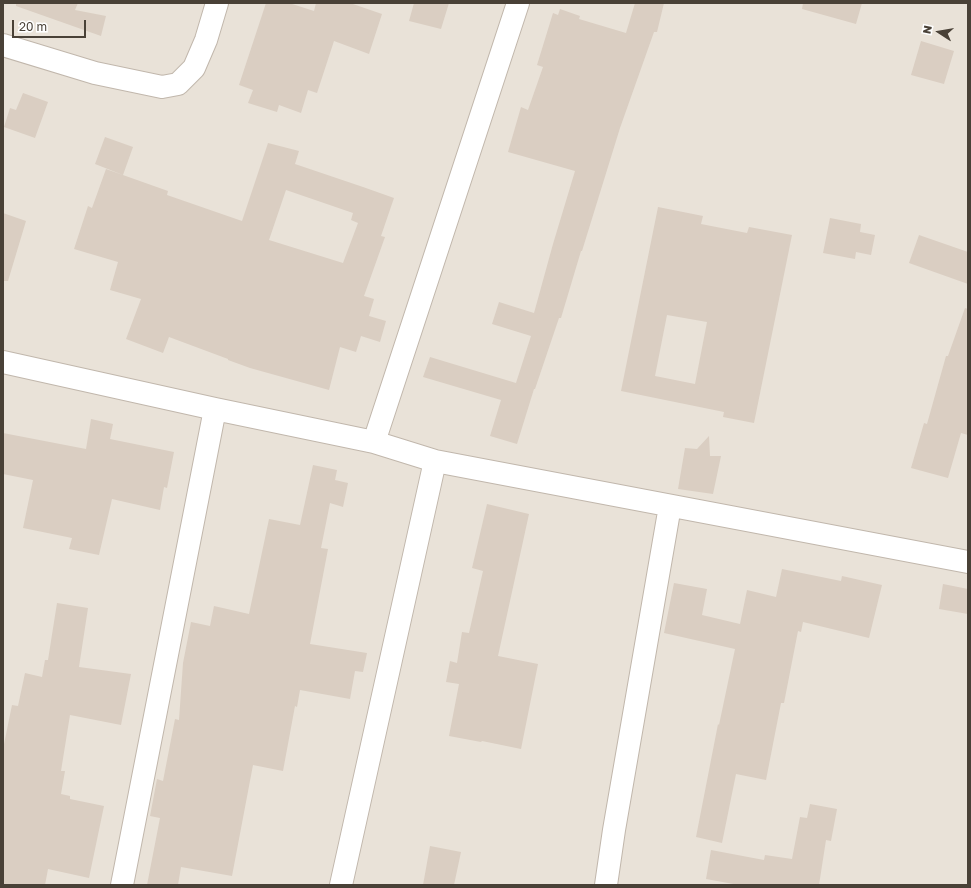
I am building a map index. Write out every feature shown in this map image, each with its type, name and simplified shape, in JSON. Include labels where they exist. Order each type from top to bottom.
[{"type":"street","points":[[3,45],[95,73],[162,87],[178,84],[194,68],[206,40],[216,3]]},
{"type":"street","points":[[374,442],[518,3]]},
{"type":"street","points":[[3,362],[215,410],[374,442],[435,461],[968,562]]},
{"type":"street","points":[[122,885],[215,410]]},
{"type":"street","points":[[341,885],[435,461]]},
{"type":"street","points":[[606,885],[615,822],[670,506]]},
{"type":"shaded area","points":[[3,3],[968,3],[968,885],[3,885]]},
{"type":"building","points":[[16,3],[78,3],[75,10],[106,16],[101,36],[16,6]]},
{"type":"building","points":[[266,3],[289,3],[314,11],[316,3],[350,3],[382,14],[369,54],[334,41],[317,93],[308,90],[301,113],[279,105],[277,112],[248,103],[253,90],[239,85]]},
{"type":"building","points":[[414,3],[449,3],[441,29],[409,21]]},
{"type":"building","points":[[635,3],[664,3],[657,32],[654,32],[620,128],[561,318],[559,318],[534,389],[517,444],[490,436],[501,400],[423,377],[430,357],[516,383],[531,336],[492,324],[499,302],[534,313],[575,171],[508,152],[521,107],[528,110],[543,67],[537,65],[553,13],[558,15],[560,9],[580,16],[579,19],[626,33]]},
{"type":"building","points":[[803,3],[862,3],[856,24],[802,9]]},
{"type":"building","points":[[921,41],[954,51],[944,84],[911,75]]},
{"type":"building","points":[[23,93],[48,102],[35,138],[4,127],[10,108],[16,110]]},
{"type":"building","points":[[105,137],[133,147],[123,175],[95,164]]},
{"type":"building","points":[[268,143],[299,151],[295,164],[394,198],[381,236],[385,237],[364,296],[374,299],[369,316],[386,321],[380,342],[361,336],[356,352],[340,347],[329,390],[250,368],[169,337],[163,353],[126,339],[141,299],[110,290],[118,262],[74,249],[88,206],[92,208],[106,169],[168,191],[167,195],[242,221]],"holes":[[[286,190],[353,213],[351,220],[358,223],[343,263],[269,240]]]},
{"type":"building","points":[[658,207],[703,216],[701,224],[747,233],[749,227],[792,235],[754,423],[723,417],[724,412],[621,391]],"holes":[[[667,315],[707,322],[695,384],[655,376]]]},
{"type":"building","points":[[3,213],[26,221],[8,281],[3,281]]},
{"type":"building","points":[[830,218],[861,224],[860,232],[875,235],[871,255],[856,252],[855,259],[823,253]]},
{"type":"building","points":[[919,235],[968,252],[968,284],[909,263]]},
{"type":"building","points":[[965,308],[968,309],[968,435],[961,433],[948,478],[911,468],[924,423],[927,424],[946,356],[948,356]]},
{"type":"building","points":[[91,419],[113,424],[110,439],[174,452],[167,488],[164,487],[160,510],[112,499],[99,555],[69,549],[72,538],[23,528],[33,480],[3,474],[3,433],[86,449]]},
{"type":"building","points":[[709,436],[710,456],[721,456],[713,494],[678,489],[685,448],[697,449]]},
{"type":"building","points":[[313,465],[337,470],[335,480],[348,483],[343,507],[330,503],[321,548],[328,549],[310,644],[367,653],[363,672],[355,671],[350,699],[300,690],[297,707],[295,706],[283,771],[253,765],[232,876],[181,867],[178,885],[147,885],[160,818],[150,816],[157,779],[163,781],[175,719],[179,720],[183,663],[191,622],[210,626],[214,606],[249,614],[269,519],[300,525]]},
{"type":"building","points":[[487,504],[529,514],[498,656],[538,664],[521,749],[449,736],[459,684],[446,682],[450,661],[457,663],[462,632],[469,633],[483,571],[472,568]]},
{"type":"building","points":[[782,569],[841,581],[842,576],[882,585],[869,638],[803,622],[801,632],[798,631],[784,703],[781,703],[766,780],[736,774],[722,843],[696,837],[718,724],[719,725],[735,649],[664,633],[674,583],[707,589],[702,615],[740,624],[747,590],[776,597]]},
{"type":"building","points":[[943,584],[968,589],[968,614],[939,609]]},
{"type":"building","points":[[57,603],[88,608],[79,667],[131,674],[121,725],[70,715],[61,771],[65,771],[61,794],[70,796],[70,799],[104,806],[89,878],[48,869],[45,885],[3,885],[3,749],[12,705],[18,706],[25,673],[42,677],[45,660],[48,660]]},
{"type":"building","points":[[810,804],[837,809],[831,841],[826,840],[819,885],[739,885],[706,879],[711,850],[764,860],[765,855],[792,859],[800,817],[807,818]]},
{"type":"building","points":[[430,846],[461,852],[454,885],[423,885]]}]
